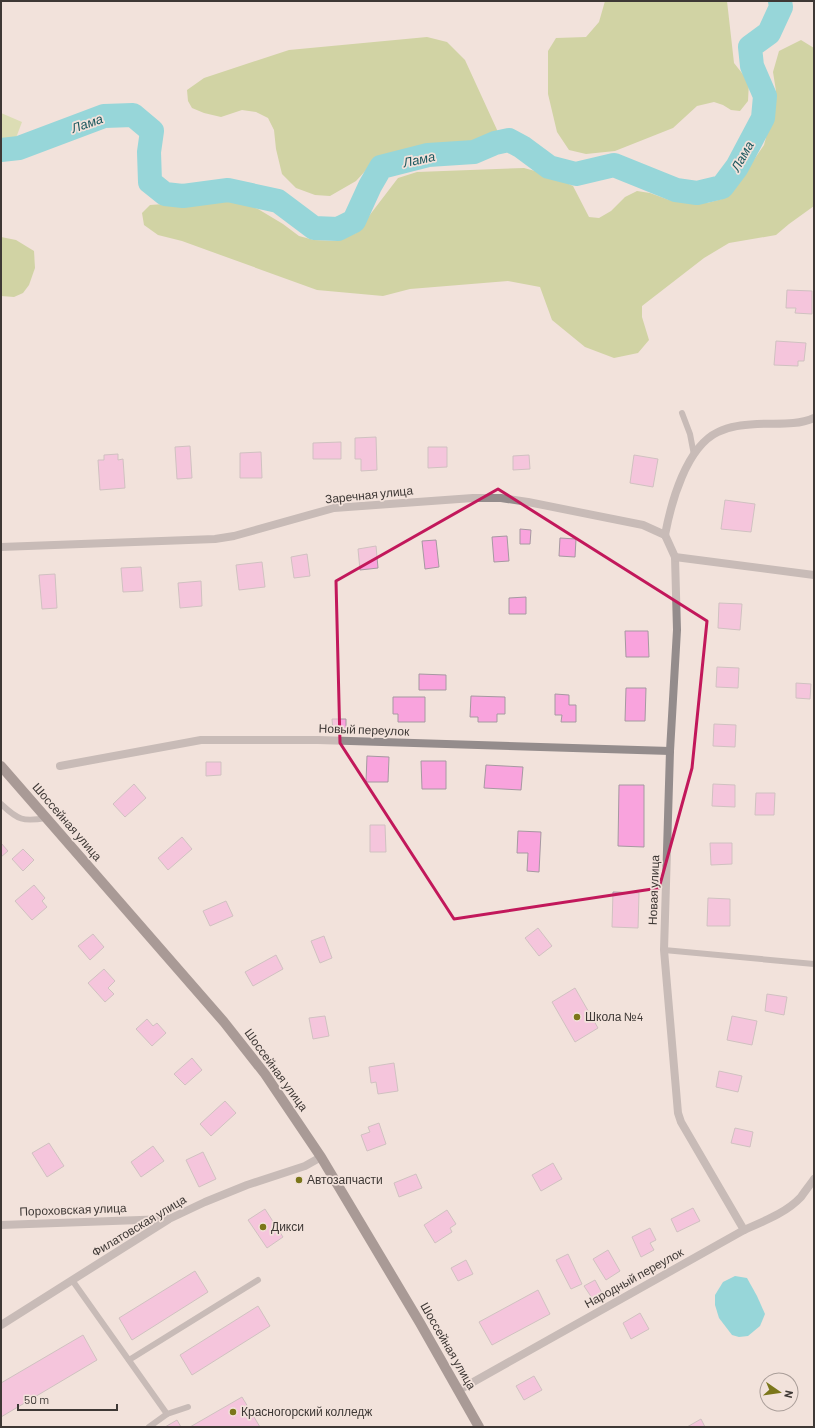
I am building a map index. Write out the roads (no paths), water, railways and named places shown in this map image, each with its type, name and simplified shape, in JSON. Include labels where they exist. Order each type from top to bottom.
[{"type":"main road","name":"Шоссейная улица","points":[[1,766],[224,1022],[265,1074],[321,1157],[459,1390],[479,1427]]},
{"type":"street","points":[[665,535],[669,513],[676,492],[688,465],[702,444],[717,432],[736,425],[801,422],[814,418]]},
{"type":"street","name":"Заречная улица","points":[[1,547],[215,539],[234,536],[334,508],[473,498],[501,498],[528,502],[643,525],[665,535]]},
{"type":"street","name":"Новая улица","points":[[665,535],[675,557],[677,630],[670,751],[664,950],[678,1113],[681,1122],[744,1230]]},
{"type":"street","points":[[675,557],[814,575]]},
{"type":"street","name":"Новый переулок","points":[[60,766],[201,740],[318,740],[670,751]]},
{"type":"street","name":"Филатовская улица","points":[[1,1325],[169,1219],[206,1202],[247,1186],[305,1166],[321,1157]]},
{"type":"street","name":"Народный переулок","points":[[459,1390],[744,1230],[769,1219],[786,1209],[800,1197],[814,1179]]},
{"type":"street","name":"Пороховская улица","points":[[1,1225],[169,1219]]},
{"type":"lane","points":[[682,413],[690,434],[694,455]]},
{"type":"lane","points":[[1,804],[13,816],[30,820],[46,818]]},
{"type":"lane","points":[[664,950],[814,964]]},
{"type":"lane","points":[[72,1280],[167,1414]]},
{"type":"lane","points":[[129,1360],[258,1280]]},
{"type":"lane","points":[[150,1427],[167,1414],[188,1407]]},
{"type":"water","points":[[735,1276],[747,1278],[765,1314],[760,1326],[748,1336],[739,1337],[732,1335],[719,1318],[715,1305],[715,1295],[723,1282]]},
{"type":"waterway","name":"Лама","points":[[1,150],[19,148],[104,116],[133,115],[152,131],[149,152],[150,182],[165,194],[183,196],[228,190],[278,201],[314,228],[338,229],[354,221],[370,186],[381,167],[428,155],[474,152],[495,143],[509,140],[522,147],[549,167],[576,174],[614,165],[676,190],[697,193],[722,187],[737,167],[763,118],[765,96],[752,66],[750,47],[769,33],[781,7],[780,1]]},
{"type":"place","name":"Школа №4","points":[[577,1017]]},
{"type":"place","name":"Автозапчасти","points":[[299,1180]]},
{"type":"place","name":"Дикси","points":[[263,1227]]},
{"type":"place","name":"Красногорский колледж","points":[[233,1412]]}]
